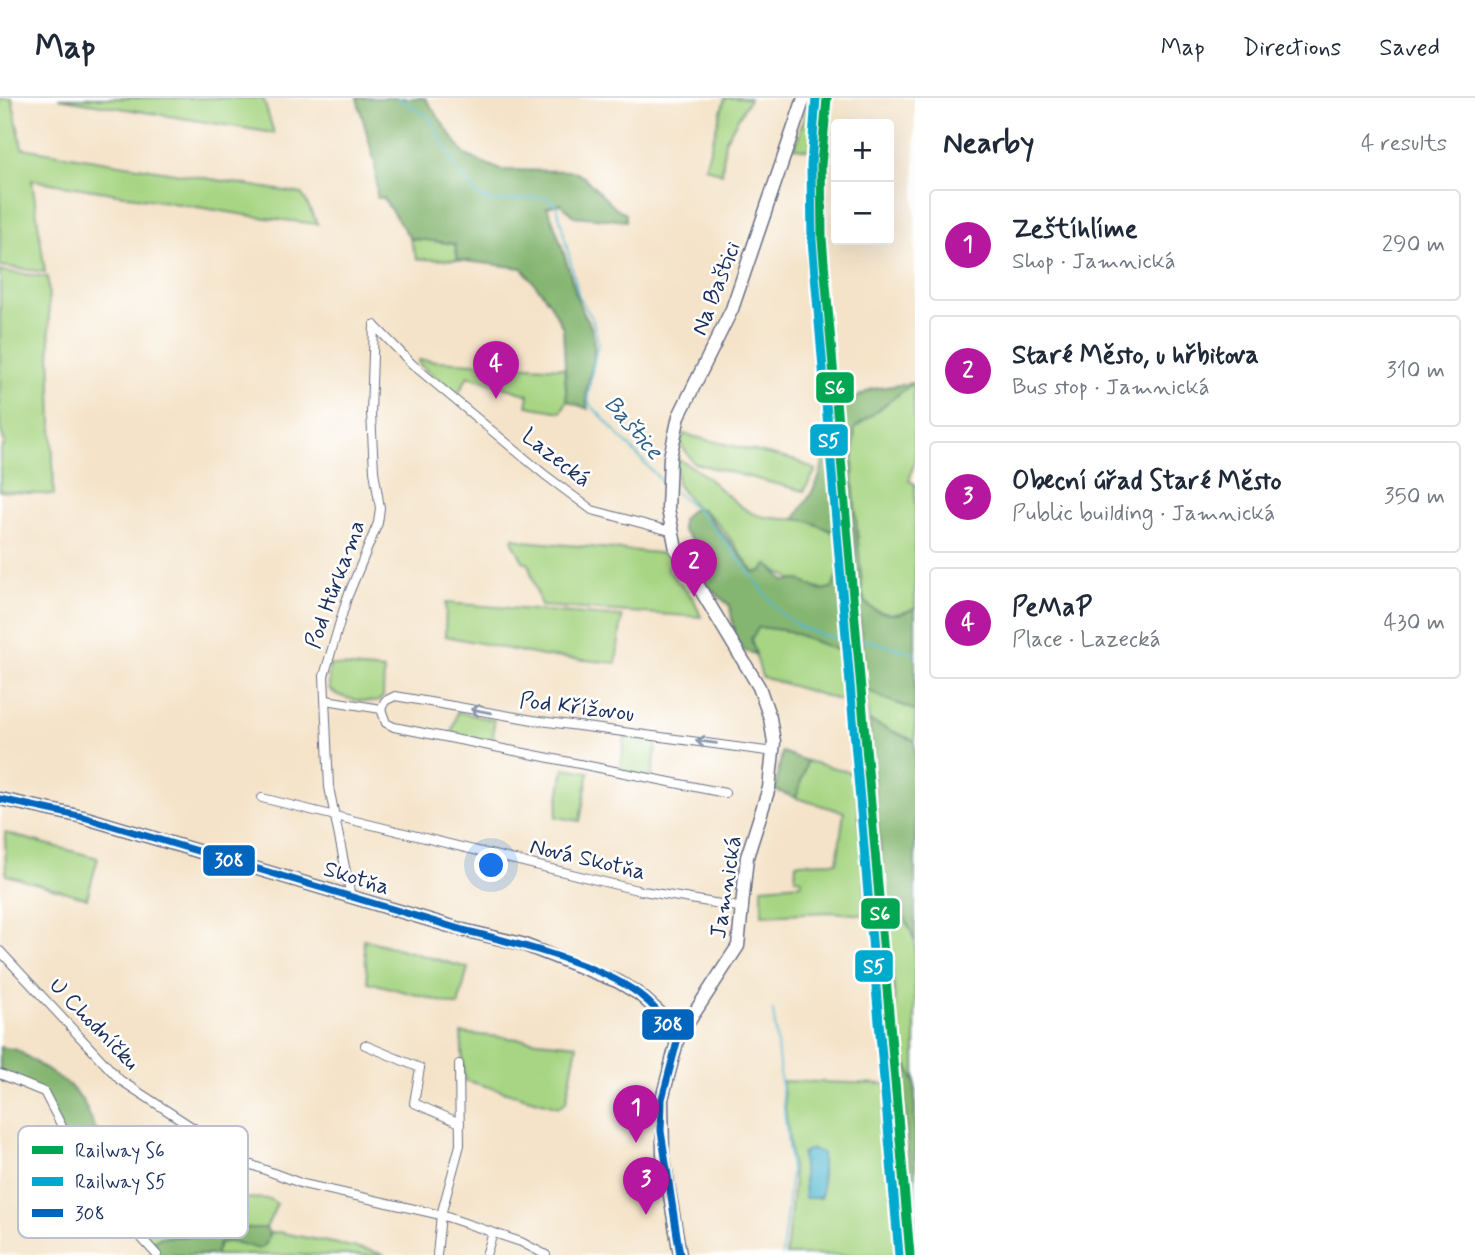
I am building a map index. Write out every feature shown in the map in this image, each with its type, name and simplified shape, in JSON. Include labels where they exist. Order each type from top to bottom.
[{"type":"main road","name":"Na Baštici","points":[[668,492],[674,435],[679,416],[732,309],[804,98]]},
{"type":"main road","name":"Jamnická","points":[[668,492],[670,531],[684,566],[759,687],[770,718],[774,752],[769,788],[747,857],[744,908],[736,952],[678,1038],[662,1099],[661,1131],[680,1255]]},
{"type":"main road","name":"Skotňa","points":[[0,799],[83,817],[463,930],[522,944],[619,982],[639,994],[660,1013],[678,1038]]},
{"type":"street","name":"Lazecká","points":[[374,324],[412,364],[545,475],[592,510],[670,531]]},
{"type":"street","name":"Pod Hůrkama","points":[[351,897],[333,813],[326,700],[327,661],[346,598],[378,523],[380,508],[371,424],[374,324]]},
{"type":"street","name":"Pod Křížovou","points":[[326,700],[381,709],[385,701],[395,696],[533,720],[774,752]]},
{"type":"street","points":[[381,709],[386,723],[394,727],[725,793]]},
{"type":"street","name":"Nová Skotňa","points":[[262,798],[333,813],[630,888],[744,908]]},
{"type":"street","name":"U Chodníčku","points":[[0,951],[82,1043],[120,1080],[190,1126]]},
{"type":"street","points":[[365,1045],[420,1068],[414,1103],[460,1124]]},
{"type":"street","points":[[437,1255],[441,1215],[460,1145],[459,1064]]},
{"type":"street","points":[[0,1074],[44,1092],[62,1126]]},
{"type":"street","name":"U Chodníčku","points":[[248,1164],[303,1184],[441,1215],[546,1255]]},
{"type":"street","points":[[486,1255],[493,1233]]},
{"type":"street","points":[[141,1238],[156,1255]]},
{"type":"green space","points":[[0,98],[12,98],[22,148],[302,194],[318,224],[258,217],[32,180],[45,272],[0,266]]},
{"type":"green space","points":[[58,98],[263,98],[274,133]]},
{"type":"green space","points":[[357,98],[425,98],[465,155],[501,170],[573,171],[584,177],[613,206],[626,214],[626,221],[574,216],[561,204],[547,207],[593,337],[594,354],[587,391],[588,409],[567,401],[563,328],[550,303],[522,268],[458,260],[455,244],[410,238],[383,198],[377,198],[375,163]]},
{"type":"green space","points":[[725,98],[750,98],[725,141],[722,174],[705,167]]},
{"type":"green space","points":[[810,98],[822,98],[816,151],[795,148]]},
{"type":"green space","points":[[410,239],[447,241],[455,245],[458,260],[417,259]]},
{"type":"green space","points":[[0,271],[48,277],[54,495],[0,491],[0,452],[5,443],[0,428]]},
{"type":"green space","points":[[419,360],[564,368],[567,401],[561,412],[527,406],[529,395],[468,376],[457,396],[419,364]]},
{"type":"green space","points":[[913,383],[915,459],[909,481],[915,484],[915,608],[897,614],[885,613],[868,606],[858,573],[854,521],[854,428]]},
{"type":"green space","points":[[913,383],[855,428],[852,469],[863,600],[874,609],[888,614],[915,608],[915,711],[883,699],[866,687],[842,405],[872,389]]},
{"type":"green space","points":[[832,415],[855,691],[848,689],[842,652],[789,631],[759,627],[751,639],[756,654],[744,651],[735,637],[730,606],[707,585],[703,578],[704,558],[697,545],[682,530],[682,520],[686,515],[693,509],[702,509],[754,572],[762,571],[768,564],[784,581],[800,580],[821,591],[833,587],[840,566],[836,533],[808,521],[795,519],[820,475]]},
{"type":"green space","points":[[683,434],[797,461],[816,470],[804,491],[694,463],[681,445]]},
{"type":"green space","points":[[677,459],[696,470],[748,511],[760,516],[818,523],[829,529],[836,539],[839,555],[839,572],[834,587],[810,587],[768,565],[762,571],[754,573],[720,525],[696,508],[677,484]]},
{"type":"green space","points":[[514,537],[523,541],[668,554],[672,561],[667,569],[694,600],[701,617],[541,606],[528,563],[523,561],[512,540]]},
{"type":"green space","points":[[446,603],[622,617],[616,663],[542,656],[445,636]]},
{"type":"green space","points":[[759,627],[789,631],[842,652],[849,703],[762,677],[751,639]]},
{"type":"green space","points":[[329,665],[384,670],[383,697],[377,702],[365,701],[345,698],[333,692],[329,689]]},
{"type":"green space","points":[[866,687],[883,699],[915,711],[915,741],[869,721]]},
{"type":"green space","points":[[457,712],[494,720],[493,745],[451,737]]},
{"type":"green space","points":[[869,721],[915,741],[915,941],[902,912],[888,936]]},
{"type":"green space","points":[[625,737],[657,741],[652,777],[620,772]]},
{"type":"green space","points":[[782,752],[807,761],[796,798],[775,790]]},
{"type":"green space","points":[[807,761],[855,773],[867,915],[829,912],[762,915],[762,887],[801,884],[802,879],[795,878],[796,863],[837,862],[844,812],[796,798]]},
{"type":"green space","points":[[564,768],[589,772],[580,821],[556,817]]},
{"type":"green space","points":[[5,833],[98,858],[87,898],[6,875]]},
{"type":"green space","points":[[902,911],[915,941],[915,1083],[899,1046],[889,934]]},
{"type":"green space","points":[[363,939],[468,968],[458,1006],[368,982]]},
{"type":"green space","points":[[461,1033],[577,1045],[566,1102],[559,1107],[464,1080]]},
{"type":"green space","points":[[899,1046],[915,1083],[915,1245]]},
{"type":"green space","points":[[0,1047],[17,1050],[69,1085],[83,1101],[94,1126],[58,1126],[44,1100],[33,1089],[0,1080]]},
{"type":"green space","points":[[782,1081],[889,1084],[903,1255],[786,1255],[794,1181]]},
{"type":"green space","points":[[248,1198],[270,1199],[277,1204],[266,1228],[248,1230]]},
{"type":"green space","points":[[248,1228],[266,1228],[269,1233],[266,1244],[259,1249],[225,1242],[219,1243],[215,1255],[158,1255],[149,1243],[160,1238],[248,1238]]},
{"type":"green space","points":[[278,1232],[385,1255],[215,1255],[219,1243],[266,1244],[269,1233]]},
{"type":"water","points":[[811,1149],[822,1153],[820,1198],[805,1198],[802,1153]]},
{"type":"waterway","name":"Baštice","points":[[398,98],[429,117],[459,173],[477,196],[492,202],[546,197],[557,206],[579,297],[592,318],[598,342],[588,394],[589,403],[665,485]]},
{"type":"waterway","name":"Baštice","points":[[675,492],[695,508],[721,536],[781,614],[800,627],[825,636],[869,641],[915,653]]},
{"type":"waterway","points":[[773,1010],[791,1173],[782,1255]]},
{"type":"rail line","name":"S5","points":[[816,98],[811,165],[812,240],[899,1255]]},
{"type":"rail line","name":"S6","points":[[827,98],[821,165],[822,239],[910,1255]]},
{"type":"transit line","name":"308","points":[[0,799],[83,817],[530,948],[602,973],[639,994],[678,1038],[662,1099],[661,1131],[680,1255]]},
{"type":"place","name":"PeMaP","points":[[496,399]]},
{"type":"place","name":"Staré Město, u hřbitova","points":[[694,597]]},
{"type":"place","name":"Zeštíhlíme","points":[[636,1143]]},
{"type":"place","name":"Obecní úřad Staré Město","points":[[646,1215]]}]
